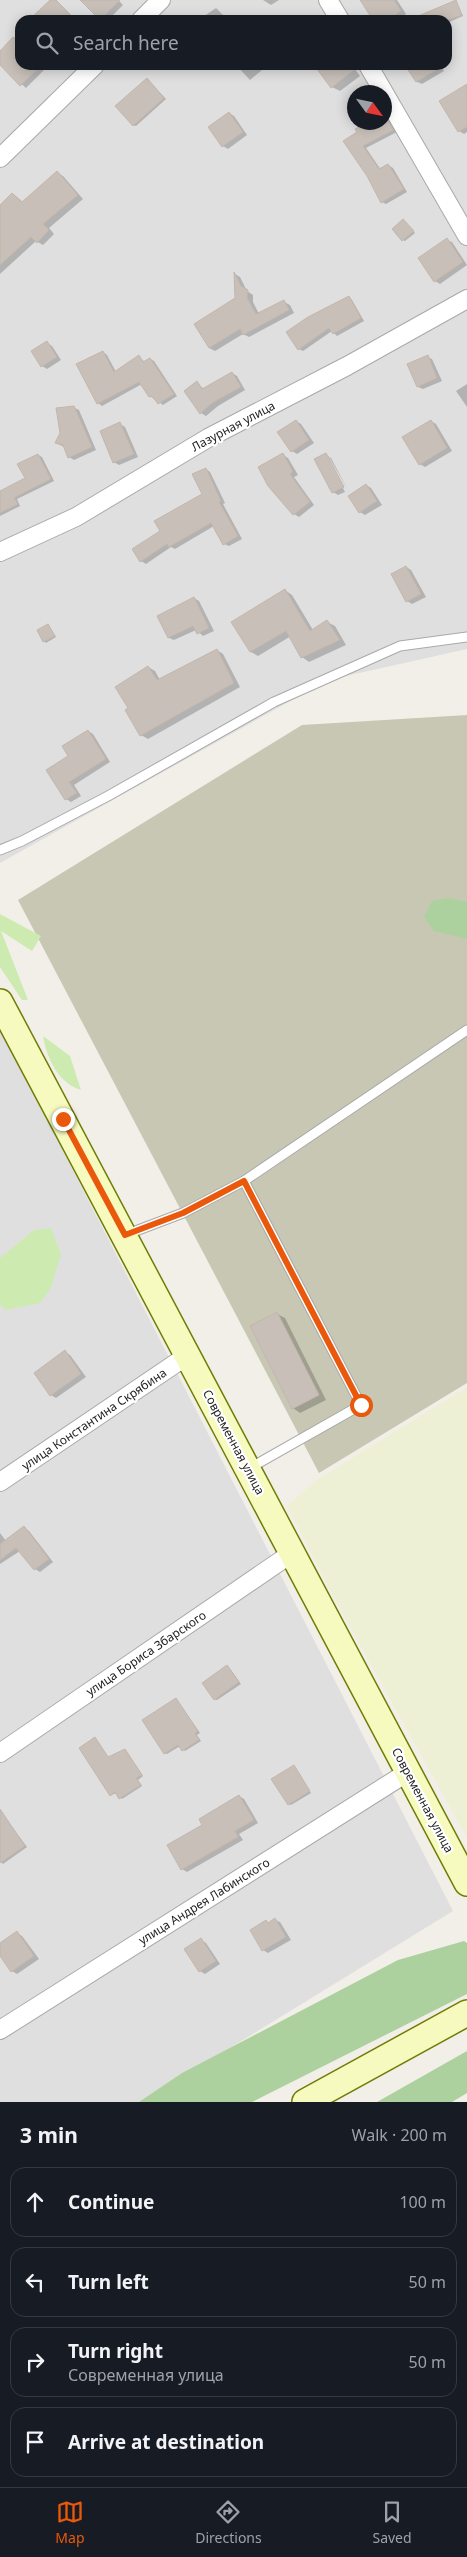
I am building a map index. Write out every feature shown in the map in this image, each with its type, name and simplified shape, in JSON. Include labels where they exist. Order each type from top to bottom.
[{"type":"street","points":[[146,15],[161,0]]},
{"type":"street","points":[[328,0],[337,15]]},
{"type":"street","points":[[0,158],[90,70]]},
{"type":"street","points":[[371,70],[467,236]]},
{"type":"street","name":"Лазурная улица","points":[[0,552],[76,517],[208,438],[347,366],[467,299]]},
{"type":"street","name":"Современная улица","points":[[3,1014],[125,1235],[467,1883]]},
{"type":"street","name":"улица Константина Скрябина","points":[[0,1482],[188,1355]]},
{"type":"street","name":"улица Бориса Збарского","points":[[0,1753],[292,1553]]},
{"type":"street","name":"улица Андрея Лабинского","points":[[0,2030],[408,1772]]},
{"type":"street","points":[[306,2102],[467,2012]]},
{"type":"lane","points":[[0,850],[22,841],[108,796],[283,698],[400,646],[467,636]]},
{"type":"lane","points":[[125,1235],[183,1213],[244,1181],[467,1030]]},
{"type":"lane","points":[[244,1181],[361,1405],[248,1469]]},
{"type":"shaded area","points":[[0,0],[467,0],[467,649],[328,680],[0,863]]},
{"type":"shaded area","points":[[467,715],[467,1383],[319,1473],[18,900],[302,725]]},
{"type":"shaded area","points":[[0,1028],[453,1911],[142,2102],[0,2102]]},
{"type":"shaded area","points":[[467,1387],[467,1838],[328,1587],[287,1506],[315,1481]]},
{"type":"green space","points":[[449,898],[467,902],[467,939],[434,931],[424,917],[432,901]]},
{"type":"green space","points":[[0,914],[41,936],[32,951],[1,931],[28,1000],[22,1000],[0,967]]},
{"type":"green space","points":[[43,1036],[70,1056],[81,1090],[66,1082],[55,1069],[47,1053]]},
{"type":"green space","points":[[51,1228],[61,1254],[51,1288],[40,1303],[5,1310],[0,1304],[0,1258],[34,1230]]},
{"type":"green space","points":[[464,1941],[467,1943],[467,1994],[252,2102],[139,2102],[182,2073],[398,1960]]},
{"type":"green space","points":[[467,2051],[467,2093],[452,2102],[377,2102]]},
{"type":"building","points":[[50,0],[56,0],[70,15],[34,15]]},
{"type":"building","points":[[80,0],[120,0],[105,15],[95,15]]},
{"type":"building","points":[[360,0],[394,0],[401,11],[395,15],[370,15]]},
{"type":"building","points":[[456,0],[462,15],[452,19],[452,15],[421,15]]},
{"type":"building","points":[[13,37],[15,39],[15,70],[37,70],[20,86],[0,65],[0,51]]},
{"type":"building","points":[[318,70],[354,70],[331,88]]},
{"type":"building","points":[[408,70],[436,70],[416,82]]},
{"type":"building","points":[[147,78],[164,98],[133,126],[115,106]]},
{"type":"building","points":[[467,84],[467,127],[458,132],[439,101]]},
{"type":"building","points":[[229,112],[243,132],[222,147],[208,127]]},
{"type":"building","points":[[392,128],[393,130],[363,146],[379,169],[388,164],[404,189],[381,203],[367,176],[343,141],[357,132],[356,130],[392,130]]},
{"type":"building","points":[[57,171],[78,195],[43,224],[49,230],[37,243],[31,237],[0,265],[0,205],[12,193],[22,202]]},
{"type":"building","points":[[403,219],[414,231],[402,241],[392,229]]},
{"type":"building","points":[[447,238],[463,262],[434,282],[418,258]]},
{"type":"building","points":[[234,272],[241,286],[248,290],[247,298],[256,314],[284,300],[289,310],[243,335],[240,329],[209,348],[194,324],[235,298]]},
{"type":"building","points":[[349,296],[361,318],[333,334],[329,328],[298,350],[286,332],[308,317]]},
{"type":"building","points":[[47,341],[57,357],[41,367],[31,351]]},
{"type":"building","points":[[103,351],[114,372],[139,355],[143,362],[150,358],[174,394],[158,404],[152,396],[149,397],[139,382],[97,404],[76,364]]},
{"type":"building","points":[[428,355],[437,378],[417,387],[407,364]]},
{"type":"building","points":[[232,372],[241,387],[212,403],[200,414],[184,391],[197,381],[202,389]]},
{"type":"building","points":[[74,406],[92,447],[68,458],[63,445],[55,443],[60,433],[56,408]]},
{"type":"building","points":[[296,420],[309,440],[291,452],[277,432]]},
{"type":"building","points":[[431,420],[447,448],[419,465],[402,437]]},
{"type":"building","points":[[120,422],[134,454],[113,463],[100,431]]},
{"type":"building","points":[[283,453],[293,472],[290,474],[310,502],[293,515],[268,486],[258,467]]},
{"type":"building","points":[[326,453],[344,487],[332,493],[314,459]]},
{"type":"building","points":[[38,454],[51,479],[14,498],[18,504],[0,513],[0,491],[25,478],[17,464]]},
{"type":"building","points":[[206,468],[221,501],[219,502],[238,536],[223,545],[211,523],[169,547],[167,544],[140,562],[132,549],[160,531],[154,521],[202,494],[192,474]]},
{"type":"building","points":[[366,484],[377,501],[359,513],[348,496]]},
{"type":"building","points":[[406,566],[421,594],[406,602],[391,574]]},
{"type":"building","points":[[285,589],[310,631],[327,620],[340,640],[301,658],[286,631],[250,652],[231,622]]},
{"type":"building","points":[[194,597],[209,628],[197,634],[193,626],[168,638],[157,616]]},
{"type":"building","points":[[48,624],[55,636],[43,642],[37,630]]},
{"type":"building","points":[[217,649],[234,683],[140,736],[125,710],[128,708],[115,687],[148,666],[157,680]]},
{"type":"building","points":[[88,730],[106,759],[69,782],[77,793],[65,800],[46,770],[68,756],[62,746]]},
{"type":"building","points":[[277,1312],[319,1395],[292,1409],[250,1326]]},
{"type":"building","points":[[65,1350],[81,1374],[50,1396],[34,1373]]},
{"type":"building","points":[[24,1526],[49,1559],[34,1570],[16,1548],[0,1560],[0,1544]]},
{"type":"building","points":[[227,1665],[239,1682],[214,1700],[202,1683]]},
{"type":"building","points":[[176,1698],[198,1731],[195,1733],[199,1740],[182,1751],[178,1745],[164,1754],[142,1720]]},
{"type":"building","points":[[95,1737],[108,1757],[125,1749],[142,1775],[136,1778],[141,1785],[119,1799],[115,1792],[110,1796],[79,1748]]},
{"type":"building","points":[[294,1765],[310,1791],[288,1805],[271,1779]]},
{"type":"building","points":[[239,1795],[254,1820],[235,1831],[238,1837],[181,1870],[167,1845],[202,1825],[199,1819]]},
{"type":"building","points":[[0,1809],[25,1846],[0,1863]]},
{"type":"building","points":[[275,1918],[286,1937],[262,1951],[250,1930],[266,1920],[268,1923]]},
{"type":"building","points":[[17,1931],[34,1956],[11,1972],[0,1956],[0,1943]]},
{"type":"building","points":[[201,1938],[216,1961],[199,1972],[184,1949]]},
{"type":"route","points":[[63,1119],[125,1235],[183,1213],[244,1181],[361,1405]]}]
